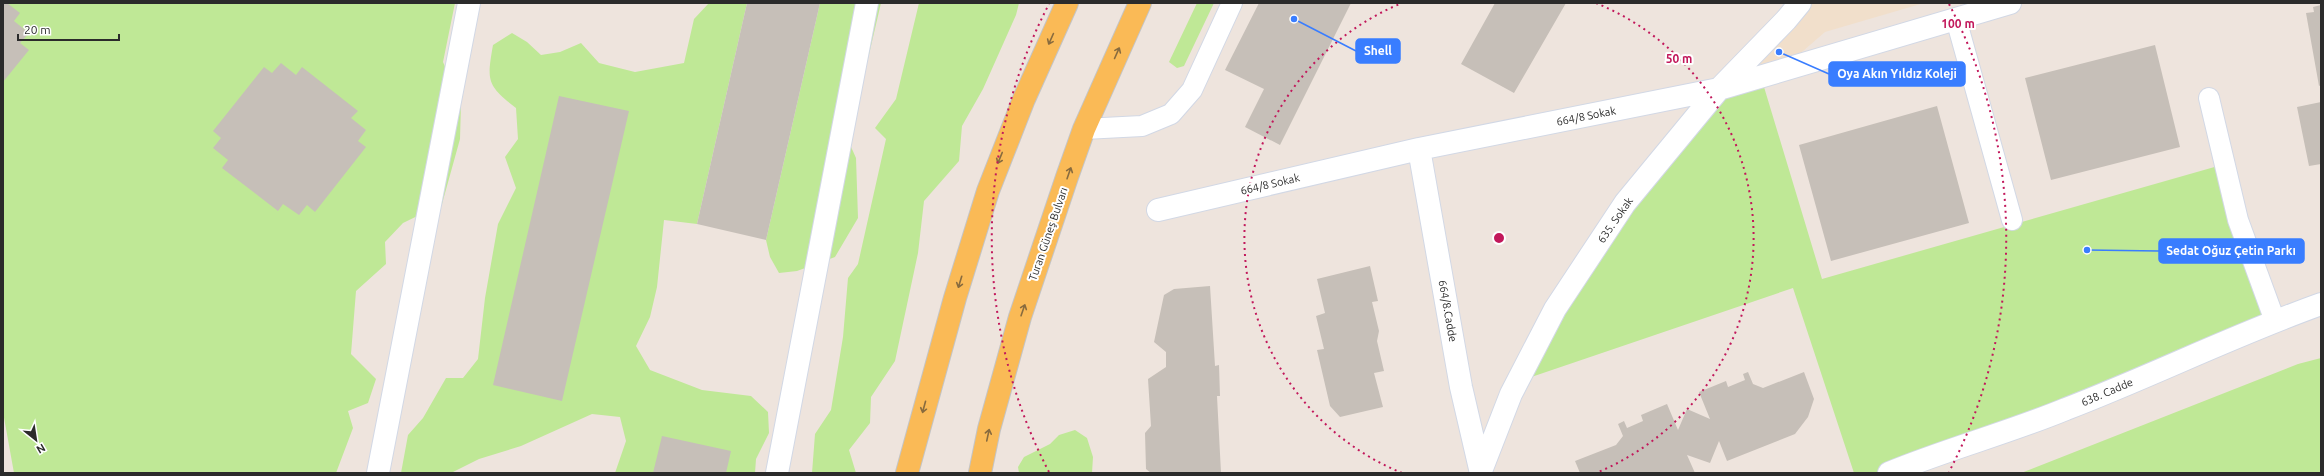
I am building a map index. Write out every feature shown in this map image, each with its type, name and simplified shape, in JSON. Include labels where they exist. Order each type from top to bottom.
[{"type":"main road","points":[[907,473],[955,298],[988,191],[1024,99],[1067,3]]},
{"type":"main road","name":"Turan Güneş Bulvarı","points":[[980,473],[989,429],[1020,316],[1084,129],[1140,3]]},
{"type":"street","points":[[378,473],[469,3]]},
{"type":"street","points":[[777,473],[867,3]]},
{"type":"street","name":"635. Sokak","points":[[1481,472],[1511,394],[1555,309],[1625,203],[1719,89],[1786,20],[1800,3]]},
{"type":"street","name":"664/8 Sokak","points":[[1158,210],[1418,149],[1719,89],[2010,3]]},
{"type":"street","name":"664/8.Cadde","points":[[1418,149],[1461,387],[1481,472]]},
{"type":"street","name":"638. Cadde","points":[[1889,473],[1928,457],[2065,410],[2275,321],[2321,304]]},
{"type":"lane","points":[[1084,129],[1142,126],[1171,114],[1192,90],[1232,3]]},
{"type":"lane","points":[[1956,19],[2012,220]]},
{"type":"lane","points":[[2209,98],[2238,220],[2275,321]]},
{"type":"shaded area","points":[[1800,3],[1924,3],[1825,32],[1780,71],[1719,89]]},
{"type":"green space","points":[[3,3],[455,3],[443,62],[461,103],[460,139],[442,204],[403,223],[385,242],[386,264],[356,291],[351,354],[376,379],[368,403],[348,411],[353,428],[336,473],[14,473],[3,412]]},
{"type":"green space","points":[[709,3],[747,3],[697,224],[664,220],[657,287],[650,317],[636,346],[650,370],[702,390],[751,396],[768,412],[769,433],[756,459],[755,473],[615,473],[626,441],[620,417],[592,414],[521,446],[479,459],[451,473],[401,473],[408,435],[423,418],[446,378],[463,378],[478,359],[485,298],[498,224],[516,188],[505,157],[518,139],[516,108],[499,93],[491,81],[490,66],[493,45],[512,33],[527,42],[541,55],[560,52],[581,43],[599,63],[635,72],[684,63],[694,19]]},
{"type":"green space","points":[[820,3],[881,3],[860,93],[835,111],[856,158],[858,218],[835,257],[797,271],[779,273],[770,257],[766,240]]},
{"type":"green space","points":[[919,3],[1019,3],[1016,15],[983,89],[962,126],[959,161],[924,201],[918,253],[895,361],[871,397],[870,423],[849,450],[856,473],[812,473],[815,434],[831,410],[843,337],[848,278],[858,264],[886,139],[875,128],[896,99]]},
{"type":"green space","points":[[1197,3],[1214,3],[1184,66],[1177,68],[1169,62]]},
{"type":"green space","points":[[1761,77],[1822,279],[2225,164],[2275,321],[2062,399],[1889,473],[1854,473],[1793,288],[1517,382],[1555,309],[1719,89]]},
{"type":"green space","points":[[2321,358],[2321,473],[2021,473],[2298,364]]},
{"type":"green space","points":[[1075,430],[1087,438],[1093,457],[1092,473],[1019,473],[1018,467],[1024,457],[1050,444],[1059,435]]},
{"type":"building","points":[[3,3],[7,3],[20,13],[14,21],[29,33],[20,43],[29,50],[3,82]]},
{"type":"building","points":[[747,3],[820,3],[766,240],[697,224]]},
{"type":"building","points":[[1259,3],[1351,3],[1280,145],[1245,127],[1264,89],[1225,70]]},
{"type":"building","points":[[1495,3],[1566,3],[1514,93],[1461,64]]},
{"type":"building","points":[[2321,5],[2321,85],[2319,86],[2306,13],[2314,12],[2313,7]]},
{"type":"building","points":[[2155,45],[2180,147],[2051,180],[2025,78]]},
{"type":"building","points":[[281,63],[296,75],[302,67],[358,111],[351,118],[366,130],[358,141],[366,147],[315,212],[307,205],[299,215],[283,204],[278,211],[222,168],[228,160],[213,148],[221,138],[213,131],[264,67],[272,73]]},
{"type":"building","points":[[559,96],[629,111],[562,401],[493,385]]},
{"type":"building","points":[[2321,102],[2321,164],[2309,166],[2297,107]]},
{"type":"building","points":[[1937,106],[1969,223],[1831,261],[1799,145]]},
{"type":"building","points":[[1370,266],[1378,301],[1372,302],[1379,331],[1377,341],[1384,371],[1374,373],[1383,407],[1340,417],[1330,406],[1317,350],[1324,349],[1316,316],[1325,313],[1317,279]]},
{"type":"building","points":[[1210,286],[1215,366],[1219,365],[1220,396],[1217,396],[1221,473],[1151,473],[1146,469],[1145,433],[1151,426],[1148,379],[1166,367],[1166,352],[1154,342],[1164,295],[1174,289]]},
{"type":"building","points":[[1748,372],[1753,384],[1763,388],[1804,372],[1814,399],[1808,417],[1795,434],[1727,461],[1719,441],[1710,463],[1687,455],[1695,473],[1580,473],[1575,461],[1616,445],[1623,436],[1618,424],[1624,421],[1627,428],[1643,421],[1641,415],[1667,404],[1678,430],[1687,409],[1710,419],[1699,392],[1726,381],[1728,387],[1745,380],[1743,374]]},
{"type":"building","points":[[662,436],[731,451],[726,473],[653,473]]},
{"type":"place","name":"Shell","points":[[1294,19]]},
{"type":"place","name":"Oya Akın Yıldız Koleji","points":[[1779,52]]},
{"type":"place","name":"Sedat Oğuz Çetin Parkı","points":[[2087,250]]}]
